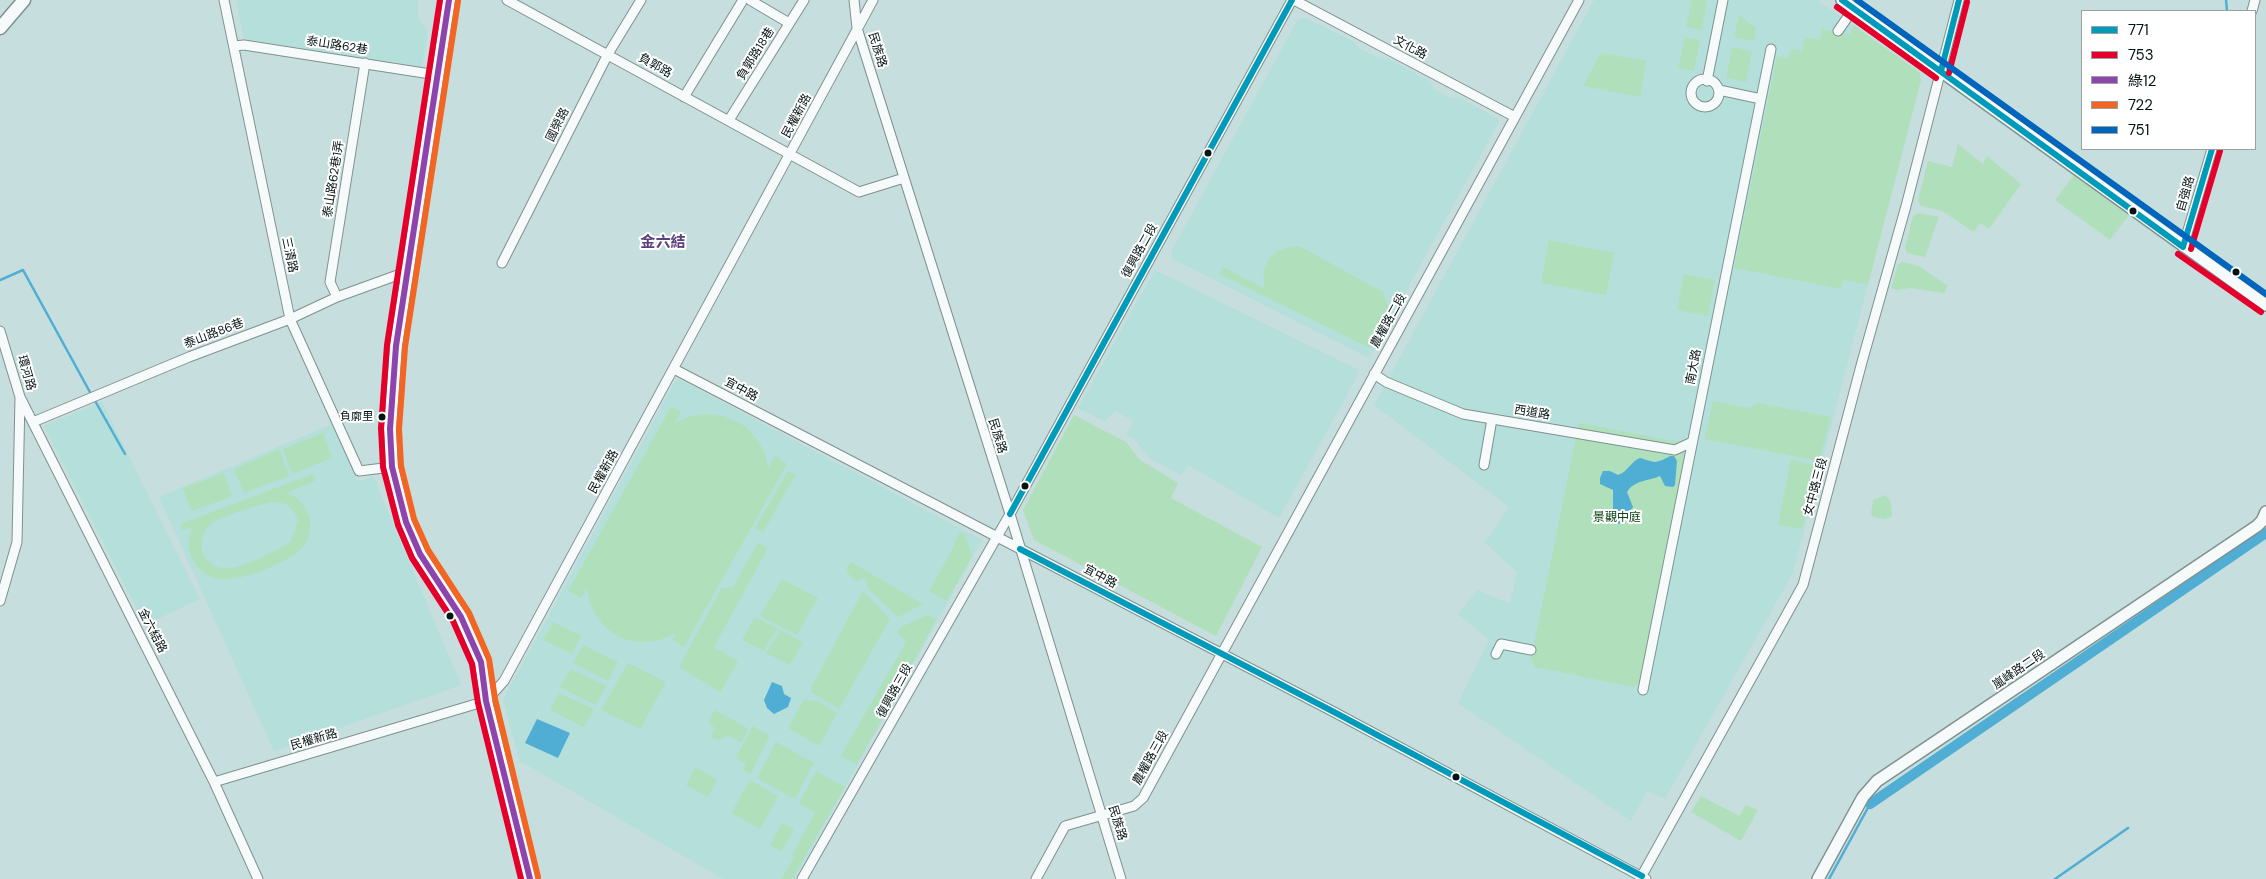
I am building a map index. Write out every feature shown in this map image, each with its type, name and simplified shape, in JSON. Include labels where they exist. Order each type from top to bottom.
[{"type":"main road","points":[[0,28],[24,0]]},
{"type":"main road","points":[[449,0],[406,272],[392,392],[392,467],[406,522],[420,554],[461,617],[481,662],[486,702],[530,879]]},
{"type":"street","name":"三清路","points":[[224,0],[290,319],[359,470],[392,467]]},
{"type":"street","name":"負郭路","points":[[507,0],[859,192],[904,178]]},
{"type":"street","name":"國榮路","points":[[502,263],[608,54],[641,0]]},
{"type":"street","points":[[684,97],[743,0]]},
{"type":"street","points":[[750,0],[789,23]]},
{"type":"street","name":"負郭路18巷","points":[[729,120],[804,0]]},
{"type":"street","name":"民族路","points":[[854,0],[857,28],[1010,514],[1121,879]]},
{"type":"street","name":"民權新路","points":[[214,782],[486,702],[504,681],[873,0]]},
{"type":"street","name":"文化路","points":[[1293,0],[1515,117]]},
{"type":"street","name":"復興路二段","points":[[1010,514],[1293,0]]},
{"type":"street","name":"農權路二段","points":[[1222,655],[1579,0]]},
{"type":"street","points":[[1707,81],[1723,0]]},
{"type":"street","points":[[1842,0],[2266,305]]},
{"type":"street","name":"女中路三段","points":[[1643,878],[1803,585],[1959,0]]},
{"type":"street","points":[[1838,31],[1854,8]]},
{"type":"street","name":"泰山路62巷","points":[[234,46],[244,45],[437,74]]},
{"type":"street","name":"南大路","points":[[1643,690],[1771,49]]},
{"type":"street","name":"泰山路62巷1弄","points":[[337,297],[330,282],[365,63]]},
{"type":"street","points":[[1707,81],[1716,85],[1719,90],[1716,102],[1712,105],[1696,104],[1690,96],[1692,85],[1696,82],[1707,81]]},
{"type":"street","points":[[1719,90],[1761,99]]},
{"type":"street","name":"自強路","points":[[2184,247],[2212,150]]},
{"type":"street","name":"泰山路86巷","points":[[33,422],[189,357],[290,319],[337,297],[406,272]]},
{"type":"street","name":"環河路","points":[[0,331],[20,397],[17,542],[0,601]]},
{"type":"street","name":"宜中路","points":[[674,369],[1222,655],[1643,878]]},
{"type":"street","name":"西道路","points":[[1374,374],[1386,382],[1463,414],[1675,450],[1692,442]]},
{"type":"street","name":"金六結路","points":[[20,397],[214,782],[258,879]]},
{"type":"street","points":[[1484,466],[1492,419]]},
{"type":"street","name":"嵐峰路二段","points":[[1818,879],[1863,797],[1877,781],[2257,526],[2262,521],[2266,512]]},
{"type":"street","name":"復興路三段","points":[[802,879],[1010,514]]},
{"type":"street","points":[[1496,654],[1501,644],[1531,650]]},
{"type":"street","name":"農權路三段","points":[[1036,879],[1063,828],[1134,806],[1143,798],[1222,655]]},
{"type":"shaded area","points":[[236,0],[418,0],[418,18],[428,32],[422,67],[244,39]]},
{"type":"shaded area","points":[[1594,0],[1817,0],[1919,72],[1921,80],[1793,573],[1665,799],[1647,791],[1631,821],[1458,703],[1489,640],[1458,614],[1477,590],[1510,604],[1517,572],[1485,543],[1509,507],[1374,405]]},
{"type":"shaded area","points":[[1306,18],[1355,42],[1357,47],[1378,58],[1389,59],[1431,82],[1433,89],[1450,98],[1460,98],[1497,118],[1499,122],[1371,355],[1367,357],[1173,259],[1171,252],[1298,19]]},
{"type":"shaded area","points":[[1155,270],[1357,369],[1359,373],[1279,518],[1188,465],[1181,476],[1148,457],[1134,439],[1126,434],[1133,421],[1116,411],[1104,421],[1078,408]]},
{"type":"shaded area","points":[[677,378],[982,540],[795,879],[723,879],[520,761],[503,700]]},
{"type":"shaded area","points":[[102,402],[200,599],[145,625],[44,426]]},
{"type":"shaded area","points":[[332,424],[359,482],[373,476],[461,685],[274,751],[159,497]]},
{"type":"green space","points":[[1692,0],[1707,0],[1702,30],[1686,27]]},
{"type":"green space","points":[[1739,15],[1756,28],[1754,41],[1734,37]]},
{"type":"green space","points":[[1853,25],[1919,72],[1921,80],[1868,285],[1843,280],[1841,289],[1734,268],[1777,56],[1789,58],[1791,49],[1802,51],[1805,37],[1820,40],[1822,29],[1851,35]]},
{"type":"green space","points":[[1685,37],[1700,40],[1694,71],[1678,68]]},
{"type":"green space","points":[[1732,47],[1752,51],[1746,82],[1726,78]]},
{"type":"green space","points":[[1601,53],[1646,61],[1640,97],[1583,86]]},
{"type":"green space","points":[[1958,144],[1983,164],[1987,156],[2021,184],[1989,229],[1980,223],[1974,232],[1942,211],[1921,206],[1918,200],[1928,161],[1952,167]]},
{"type":"green space","points":[[2074,175],[2129,215],[2110,240],[2055,200]]},
{"type":"green space","points":[[1919,213],[1939,217],[1925,257],[1907,253],[1905,248],[1913,216]]},
{"type":"green space","points":[[1549,240],[1614,253],[1606,295],[1541,283]]},
{"type":"green space","points":[[1299,246],[1383,292],[1387,306],[1386,319],[1378,331],[1367,339],[1374,343],[1370,348],[1219,274],[1223,267],[1264,288],[1264,270],[1270,258],[1282,250]]},
{"type":"green space","points":[[1903,262],[1919,266],[1948,286],[1944,293],[1910,288],[1897,290],[1891,288],[1898,264]]},
{"type":"green space","points":[[1684,274],[1715,280],[1708,316],[1677,310]]},
{"type":"green space","points":[[1713,401],[1749,408],[1758,403],[1831,417],[1819,461],[1705,439]]},
{"type":"green space","points":[[671,407],[681,412],[675,423],[705,414],[720,415],[734,420],[756,438],[764,452],[768,468],[775,456],[787,464],[684,647],[672,640],[676,633],[661,640],[646,642],[631,641],[618,636],[607,629],[598,618],[591,604],[587,588],[581,598],[568,591]]},
{"type":"green space","points":[[1074,415],[1126,442],[1140,460],[1178,483],[1171,498],[1262,547],[1216,636],[1034,540],[1023,510]]},
{"type":"green space","name":"景觀中庭","points":[[1579,423],[1689,444],[1641,681],[1634,687],[1535,667],[1531,659]]},
{"type":"green space","points":[[323,433],[332,458],[292,474],[283,449]]},
{"type":"green space","points":[[279,449],[289,476],[244,493],[234,469]]},
{"type":"green space","points":[[1791,460],[1815,465],[1803,529],[1778,525]]},
{"type":"green space","points":[[788,471],[795,475],[763,533],[755,528]]},
{"type":"green space","points":[[224,473],[232,497],[191,511],[183,488]]},
{"type":"green space","points":[[313,474],[315,481],[287,493],[301,502],[306,509],[309,517],[310,533],[306,541],[294,555],[259,572],[234,579],[208,576],[197,566],[190,555],[189,537],[192,528],[182,530],[180,524]],"holes":[[[270,502],[280,502],[288,505],[298,520],[291,541],[241,566],[229,568],[219,567],[210,563],[202,550],[203,537],[207,528],[236,512]]]},
{"type":"green space","points":[[1885,495],[1891,502],[1892,516],[1885,519],[1873,517],[1871,513],[1873,500]]},
{"type":"green space","points":[[960,532],[965,535],[972,556],[947,601],[929,591]]},
{"type":"green space","points":[[758,543],[768,548],[714,647],[738,662],[720,692],[679,667],[721,589],[733,587]]},
{"type":"green space","points":[[851,562],[923,604],[898,617],[867,587],[867,582],[864,578],[855,581],[846,571]]},
{"type":"green space","points":[[782,579],[818,598],[797,635],[760,616]]},
{"type":"green space","points":[[863,591],[890,619],[839,709],[811,692],[811,688]]},
{"type":"green space","points":[[927,615],[936,620],[857,764],[841,756],[906,642],[897,631],[901,627]]},
{"type":"green space","points":[[755,617],[777,628],[764,651],[742,640]]},
{"type":"green space","points":[[553,622],[581,636],[572,654],[543,640]]},
{"type":"green space","points":[[780,630],[803,642],[790,665],[766,653]]},
{"type":"green space","points":[[583,645],[618,662],[608,681],[573,663]]},
{"type":"green space","points":[[628,663],[666,682],[640,729],[601,710]]},
{"type":"green space","points":[[571,669],[606,686],[596,705],[560,687]]},
{"type":"green space","points":[[559,693],[594,709],[584,727],[550,710]]},
{"type":"green space","points":[[804,699],[819,702],[837,713],[819,746],[788,728]]},
{"type":"green space","points":[[715,710],[749,729],[741,743],[729,736],[717,740],[711,736],[715,728],[708,722]]},
{"type":"green space","points":[[753,726],[770,736],[750,774],[743,770],[746,764],[736,758]]},
{"type":"green space","points":[[776,742],[814,763],[795,799],[757,778]]},
{"type":"green space","points":[[696,767],[717,780],[708,797],[686,785]]},
{"type":"green space","points":[[816,771],[845,787],[792,879],[782,879],[794,857],[792,855],[815,813],[799,803]]},
{"type":"green space","points":[[750,780],[778,796],[760,829],[731,813]]},
{"type":"green space","points":[[1701,796],[1739,816],[1746,805],[1758,810],[1741,841],[1691,812]]},
{"type":"green space","points":[[782,823],[794,830],[782,851],[770,845]]},
{"type":"water","points":[[1674,456],[1677,461],[1675,485],[1673,487],[1665,486],[1660,476],[1634,485],[1627,492],[1633,507],[1619,524],[1613,522],[1613,490],[1600,484],[1603,471],[1610,471],[1618,475],[1640,458],[1655,462]]},
{"type":"water","points":[[772,682],[782,686],[784,694],[791,698],[788,707],[774,714],[767,708],[764,700]]},
{"type":"water","points":[[537,719],[570,733],[558,758],[525,743]]},
{"type":"waterway","points":[[2226,0],[2227,10]]},
{"type":"waterway","points":[[0,280],[23,270],[91,394]]},
{"type":"waterway","points":[[94,399],[125,454]]},
{"type":"waterway","points":[[1870,804],[2266,533]]},
{"type":"waterway","points":[[1829,879],[1870,804]]},
{"type":"waterway","points":[[2055,879],[2128,828]]},
{"type":"transit line","name":"753","points":[[440,0],[387,345],[381,428],[383,467],[398,525],[412,558],[453,621],[472,664],[478,703],[521,879]]},
{"type":"transit line","name":"綠12","points":[[449,0],[396,346],[390,429],[392,467],[406,522],[420,554],[461,617],[481,662],[486,701],[530,879]]},
{"type":"transit line","name":"771","points":[[1010,514],[1292,0]]},
{"type":"transit line","name":"771","points":[[1842,0],[2183,247]]},
{"type":"transit line","name":"751","points":[[1857,0],[2266,294]]},
{"type":"transit line","name":"771","points":[[1941,71],[1959,0]]},
{"type":"transit line","name":"722","points":[[458,1],[405,347],[399,429],[401,466],[414,519],[428,550],[469,613],[489,659],[495,699],[538,877]]},
{"type":"transit line","name":"753","points":[[1949,73],[1967,2]]},
{"type":"transit line","name":"753","points":[[1837,7],[1936,78]]},
{"type":"transit line","name":"771","points":[[2183,247],[2212,150]]},
{"type":"transit line","name":"753","points":[[2191,249],[2220,151]]},
{"type":"transit line","name":"753","points":[[2178,254],[2261,312]]},
{"type":"transit line","name":"771","points":[[1020,549],[1334,712],[1642,876]]},
{"type":"place","name":"負廓里","points":[[382,417]]},
{"type":"district","name":"金六結","points":[[663,243]]}]
